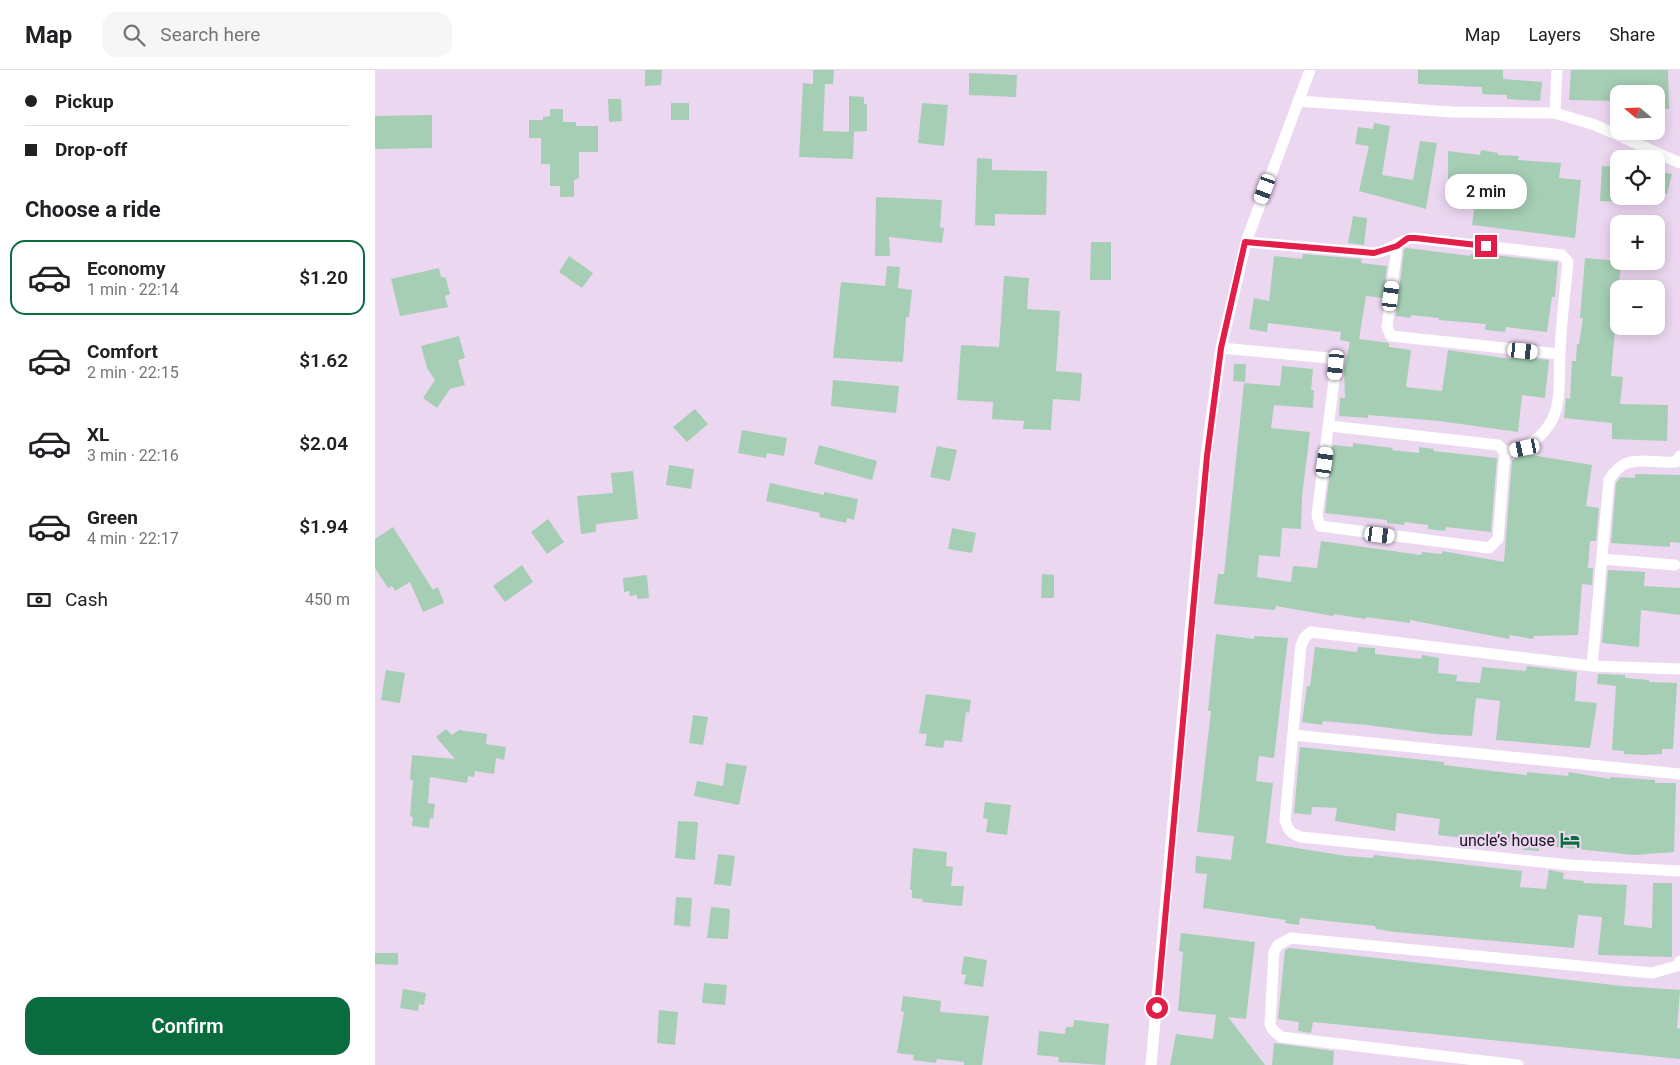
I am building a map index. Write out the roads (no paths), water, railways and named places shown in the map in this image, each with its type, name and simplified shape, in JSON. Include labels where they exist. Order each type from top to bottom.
[{"type":"street","points":[[1151,1065],[1207,456],[1221,348],[1245,242],[1310,70]]},
{"type":"street","points":[[1555,113],[1557,70]]},
{"type":"street","points":[[1298,100],[1452,112],[1555,113],[1595,125],[1680,163]]},
{"type":"street","points":[[1245,242],[1374,253],[1397,246],[1408,238],[1415,238],[1562,255],[1568,262],[1560,354],[1559,397],[1550,424],[1539,438],[1525,448],[1505,452]]},
{"type":"street","points":[[1397,246],[1387,328],[1391,336],[1560,354]]},
{"type":"street","points":[[1221,348],[1328,358],[1336,365],[1330,426],[1317,515],[1320,526],[1325,528],[1489,548],[1498,539],[1505,452]]},
{"type":"street","points":[[1330,426],[1497,445],[1505,452]]},
{"type":"street","points":[[1592,666],[1609,480],[1616,468],[1627,462],[1641,460],[1660,463],[1679,461]]},
{"type":"street","points":[[1602,559],[1675,565]]},
{"type":"street","points":[[1680,669],[1592,666],[1311,632],[1305,636],[1301,646],[1285,820],[1287,828],[1293,834],[1311,838],[1570,865],[1680,871]]},
{"type":"street","points":[[1293,736],[1680,774]]},
{"type":"street","points":[[1518,1065],[1281,1036],[1272,1030],[1270,1024],[1274,952],[1277,945],[1291,938],[1652,973],[1666,971],[1677,966],[1680,961]]},
{"type":"place","name":"uncle’s house","points":[[1570,840]]}]
